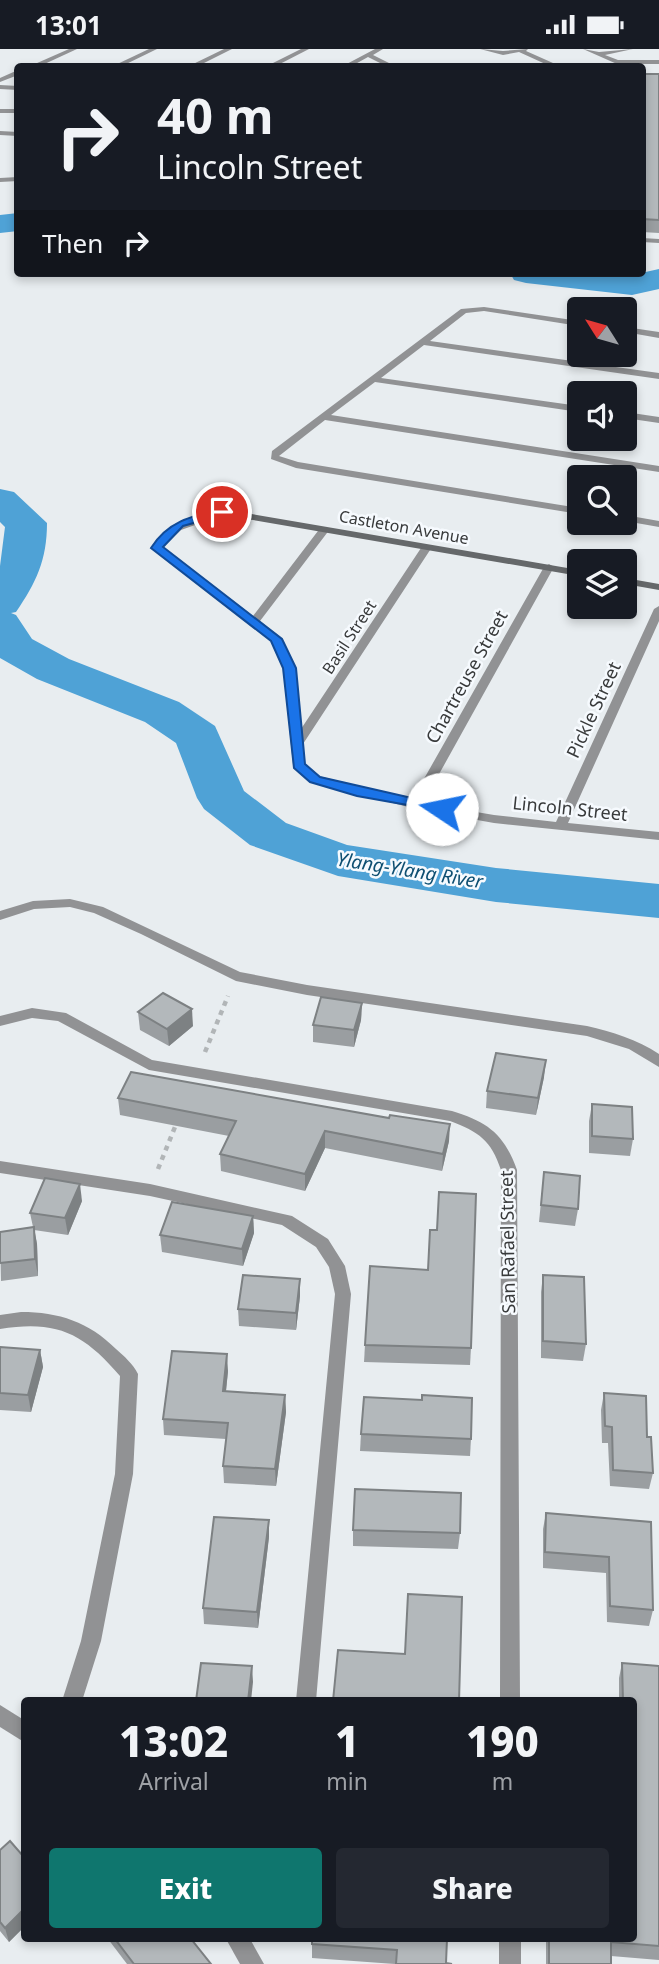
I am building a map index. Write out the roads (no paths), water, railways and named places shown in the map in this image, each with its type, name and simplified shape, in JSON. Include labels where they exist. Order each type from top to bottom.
[{"type":"street","points":[[41,63],[74,49]]},
{"type":"street","points":[[123,63],[154,49]]},
{"type":"street","points":[[199,63],[229,49]]},
{"type":"street","points":[[276,63],[306,49]]},
{"type":"street","points":[[352,63],[380,49]]},
{"type":"street","points":[[483,49],[510,53],[534,63]]},
{"type":"street","points":[[586,49],[617,61],[659,62]]},
{"type":"street","points":[[598,54],[630,49]]},
{"type":"street","points":[[510,53],[523,50],[551,63]]},
{"type":"street","points":[[368,55],[385,63]]},
{"type":"street","points":[[567,322],[484,309],[464,311],[275,453],[275,457],[296,465],[567,509]]},
{"type":"street","points":[[637,332],[659,335]]},
{"type":"street","points":[[420,342],[659,376]]},
{"type":"street","points":[[372,379],[567,407]]},
{"type":"street","points":[[323,417],[659,469]]},
{"type":"street","points":[[637,417],[659,420]]},
{"type":"street","name":"Castleton Avenue","points":[[222,512],[567,571]]},
{"type":"street","name":"Lincoln Street","points":[[222,512],[179,524],[164,536],[157,548],[255,620],[276,639],[289,668],[299,765],[315,779],[416,804],[494,819],[659,836]]},
{"type":"street","points":[[637,520],[659,524]]},
{"type":"street","points":[[255,620],[325,529]]},
{"type":"street","name":"Basil Street","points":[[297,744],[427,547]]},
{"type":"street","name":"Chartreuse Street","points":[[416,804],[550,567]]},
{"type":"street","points":[[637,583],[659,587]]},
{"type":"street","name":"Pickle Street","points":[[560,826],[659,610]]},
{"type":"street","points":[[0,916],[33,905],[70,903],[98,910],[146,931],[236,976],[307,990],[587,1031],[620,1039],[648,1052],[659,1062]]},
{"type":"street","name":"San Rafael Street","points":[[0,1021],[33,1013],[61,1016],[149,1065],[452,1116],[493,1136],[504,1152],[509,1170],[510,1697]]},
{"type":"street","points":[[0,1167],[150,1190],[286,1220],[322,1243],[337,1266],[343,1294],[306,1697]]},
{"type":"street","points":[[0,1322],[29,1316],[74,1324],[106,1346],[129,1374],[124,1474],[91,1641],[73,1697]]},
{"type":"street","points":[[0,1715],[21,1730]]},
{"type":"street","points":[[239,1942],[253,1964]]},
{"type":"street","points":[[510,1942],[510,1964]]},
{"type":"waterway","points":[[0,224],[14,222]]},
{"type":"waterway","points":[[561,277],[632,285],[659,279]]},
{"type":"waterway","name":"Ylang-Ylang River","points":[[0,501],[26,523],[22,566],[0,603]]},
{"type":"waterway","name":"Ylang-Ylang River","points":[[0,624],[15,648],[53,669],[162,712],[198,736],[222,798],[268,834],[338,860],[496,885],[659,901]]}]
